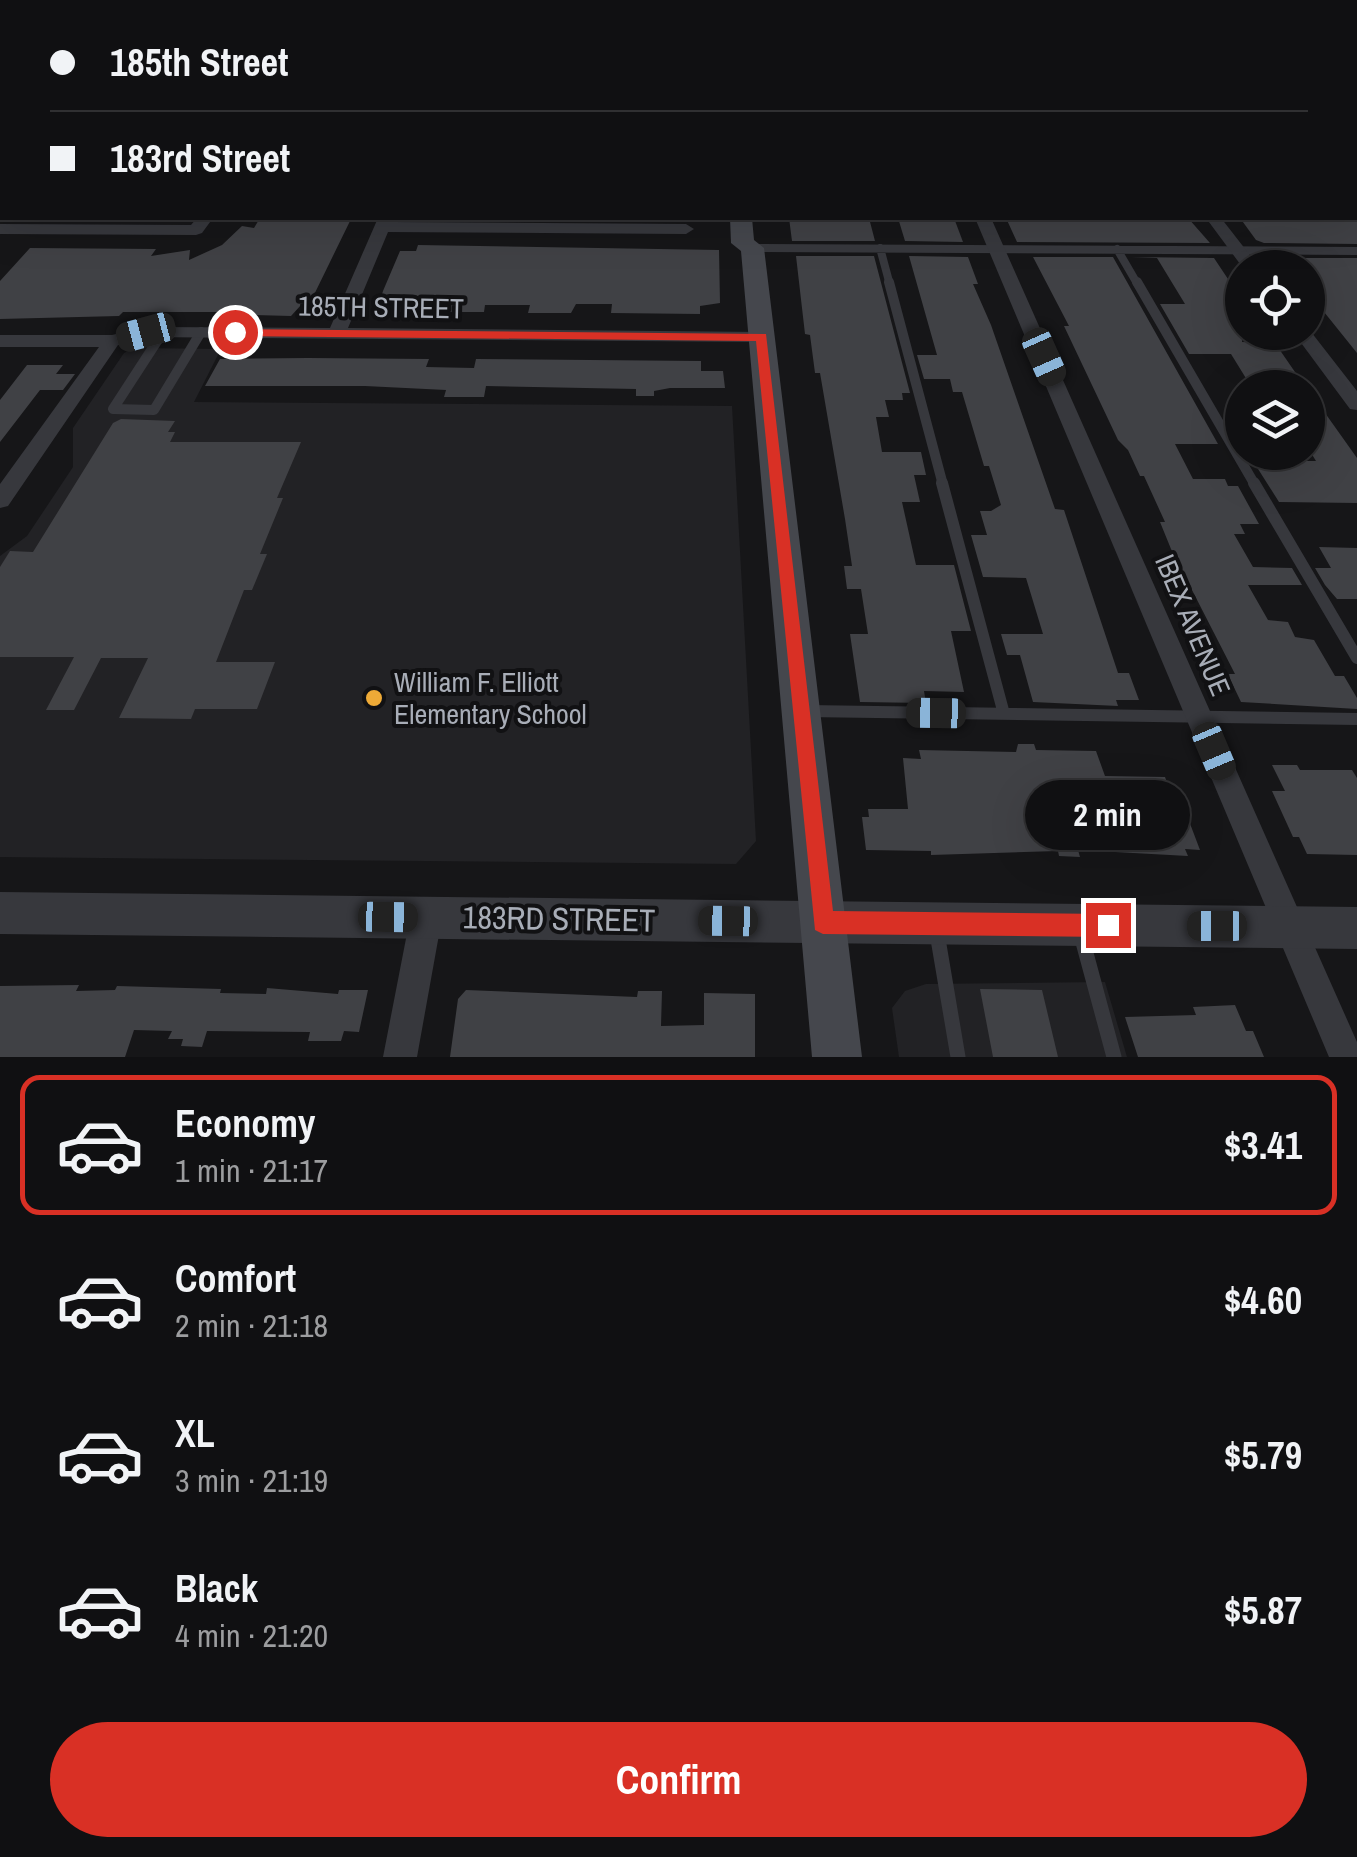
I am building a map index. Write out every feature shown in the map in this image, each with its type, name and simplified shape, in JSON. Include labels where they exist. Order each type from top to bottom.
[{"type":"main road","points":[[741,220],[744,242],[752,248],[837,1057]]},
{"type":"main road","points":[[752,248],[763,243],[760,220]]},
{"type":"street","name":"IBEX AVENUE","points":[[984,220],[1346,1057]]},
{"type":"street","points":[[1215,220],[1239,250]]},
{"type":"street","points":[[336,334],[384,222],[686,229]]},
{"type":"street","points":[[0,229],[200,224]]},
{"type":"street","name":"185TH STREET","points":[[0,341],[112,341],[146,332],[762,337]]},
{"type":"street","points":[[3,492],[112,341]]},
{"type":"street","points":[[1316,350],[1357,404]]},
{"type":"street","name":"183RD STREET","points":[[0,913],[1357,928]]},
{"type":"street","points":[[400,1057],[426,918]]},
{"type":"lane","points":[[752,248],[1225,250]]},
{"type":"lane","points":[[880,248],[1004,714]]},
{"type":"lane","points":[[1117,250],[1357,658]]},
{"type":"lane","points":[[1325,250],[1357,250]]},
{"type":"lane","points":[[163,332],[112,409],[154,410],[201,332]]},
{"type":"lane","points":[[801,711],[1357,720]]},
{"type":"lane","points":[[935,923],[958,1057]]},
{"type":"lane","points":[[1078,925],[1114,1057]]},
{"type":"shaded area","name":"William F. Elliott Elementary School","points":[[134,348],[221,349],[194,402],[732,406],[756,841],[736,864],[0,857],[0,556],[27,536],[73,467],[73,428],[124,353]]},
{"type":"shaded area","points":[[1105,982],[1127,1057],[899,1057],[892,1008],[905,991],[926,984]]},
{"type":"building","points":[[259,220],[351,220],[309,305],[301,305],[291,316],[251,315],[253,312],[123,312],[119,316],[0,319],[0,281],[30,248],[156,249],[151,256],[190,250],[189,260],[222,245],[242,226],[254,228]]},
{"type":"building","points":[[789,220],[870,220],[875,241],[792,241]]},
{"type":"building","points":[[899,220],[955,220],[963,242],[905,241]]},
{"type":"building","points":[[1007,220],[1190,220],[1210,243],[1017,242]]},
{"type":"building","points":[[1241,220],[1357,220],[1357,244],[1256,240]]},
{"type":"building","points":[[418,245],[719,250],[720,303],[700,306],[700,314],[611,313],[612,304],[576,304],[571,313],[528,313],[530,305],[485,305],[484,312],[395,312],[398,304],[379,304],[383,291],[400,251],[416,251]]},
{"type":"building","points":[[796,256],[874,256],[910,393],[902,393],[903,400],[885,400],[889,417],[876,417],[882,452],[921,452],[926,475],[914,475],[920,502],[902,502],[916,565],[954,565],[971,631],[951,631],[964,692],[924,691],[926,703],[860,702],[850,634],[868,634],[861,589],[847,589],[844,566],[852,566],[845,519],[820,373],[815,373],[810,335],[805,334]]},
{"type":"building","points":[[909,256],[968,257],[978,284],[973,284],[1055,509],[1064,510],[1118,673],[1129,673],[1139,700],[1116,700],[1118,706],[1033,702],[1020,655],[1007,655],[1001,634],[1043,634],[1026,578],[983,577],[971,535],[987,535],[980,511],[991,511],[1001,505],[989,466],[984,466],[962,392],[953,392],[950,379],[924,379],[917,355],[937,355]]},
{"type":"building","points":[[1033,257],[1113,257],[1218,444],[1175,444],[1193,479],[1225,479],[1228,486],[1238,486],[1259,524],[1240,524],[1245,534],[1234,534],[1253,567],[1292,568],[1302,585],[1248,585],[1268,620],[1288,622],[1295,637],[1314,640],[1335,676],[1344,676],[1357,698],[1357,709],[1241,702],[1229,674],[1235,674],[1171,549],[1160,522],[1165,522],[1144,476],[1140,476],[1128,450],[1118,440],[1064,326],[1069,326]]},
{"type":"building","points":[[1131,257],[1214,258],[1225,274],[1225,350],[1280,350],[1294,370],[1241,370],[1231,354],[1189,354],[1160,304],[1185,304],[1157,258]]},
{"type":"building","points":[[1325,258],[1357,258],[1357,353],[1325,313]]},
{"type":"building","points":[[220,359],[429,359],[426,367],[474,368],[476,359],[701,361],[701,371],[723,371],[725,388],[670,388],[654,391],[654,396],[636,396],[636,389],[486,386],[484,397],[444,397],[446,390],[365,386],[205,386]]},
{"type":"building","points":[[27,365],[63,365],[56,374],[75,374],[63,390],[40,390],[0,442],[0,400]]},
{"type":"building","points":[[1325,413],[1357,458],[1357,503],[1279,502],[1259,470],[1325,470]]},
{"type":"building","points":[[121,419],[175,421],[168,432],[175,432],[170,442],[301,442],[277,498],[283,498],[260,554],[267,554],[252,590],[244,590],[216,662],[275,662],[257,709],[195,709],[191,719],[119,718],[148,658],[101,658],[74,710],[46,710],[74,657],[0,657],[0,567],[10,551],[33,552],[113,423]]},
{"type":"building","points":[[1319,547],[1357,548],[1357,599],[1337,599],[1325,585],[1315,568],[1331,568]]},
{"type":"building","points":[[1018,744],[1034,744],[1036,750],[1096,751],[1105,776],[1165,777],[1175,804],[1183,805],[1200,850],[1185,849],[1188,856],[1078,850],[1080,857],[1059,856],[1058,851],[931,855],[931,851],[866,850],[862,817],[869,817],[868,809],[908,809],[903,758],[921,759],[919,750],[1016,752]]},
{"type":"building","points":[[1272,765],[1297,765],[1300,770],[1352,770],[1357,778],[1357,855],[1307,854],[1299,837],[1293,837],[1272,791],[1285,791]]},
{"type":"building","points":[[79,985],[76,991],[115,990],[117,986],[266,994],[267,988],[338,994],[339,990],[368,990],[359,1032],[344,1031],[341,1041],[308,1041],[310,1032],[207,1031],[202,1047],[181,1046],[183,1039],[168,1039],[172,1031],[134,1030],[125,1057],[0,1057],[0,986]]},
{"type":"building","points":[[980,989],[1042,990],[1058,1057],[993,1057]]},
{"type":"building","points":[[466,990],[637,997],[638,991],[662,991],[661,1026],[704,1025],[704,993],[755,994],[755,1057],[450,1057],[458,999]]},
{"type":"building","points":[[1235,1005],[1246,1031],[1253,1031],[1264,1057],[1138,1057],[1125,1017],[1196,1015],[1193,1007]]},
{"type":"place","name":"William F. Elliott Elementary School","points":[[374,698]]},
{"type":"route","points":[[235,332],[762,337],[823,922],[1108,925]]}]
